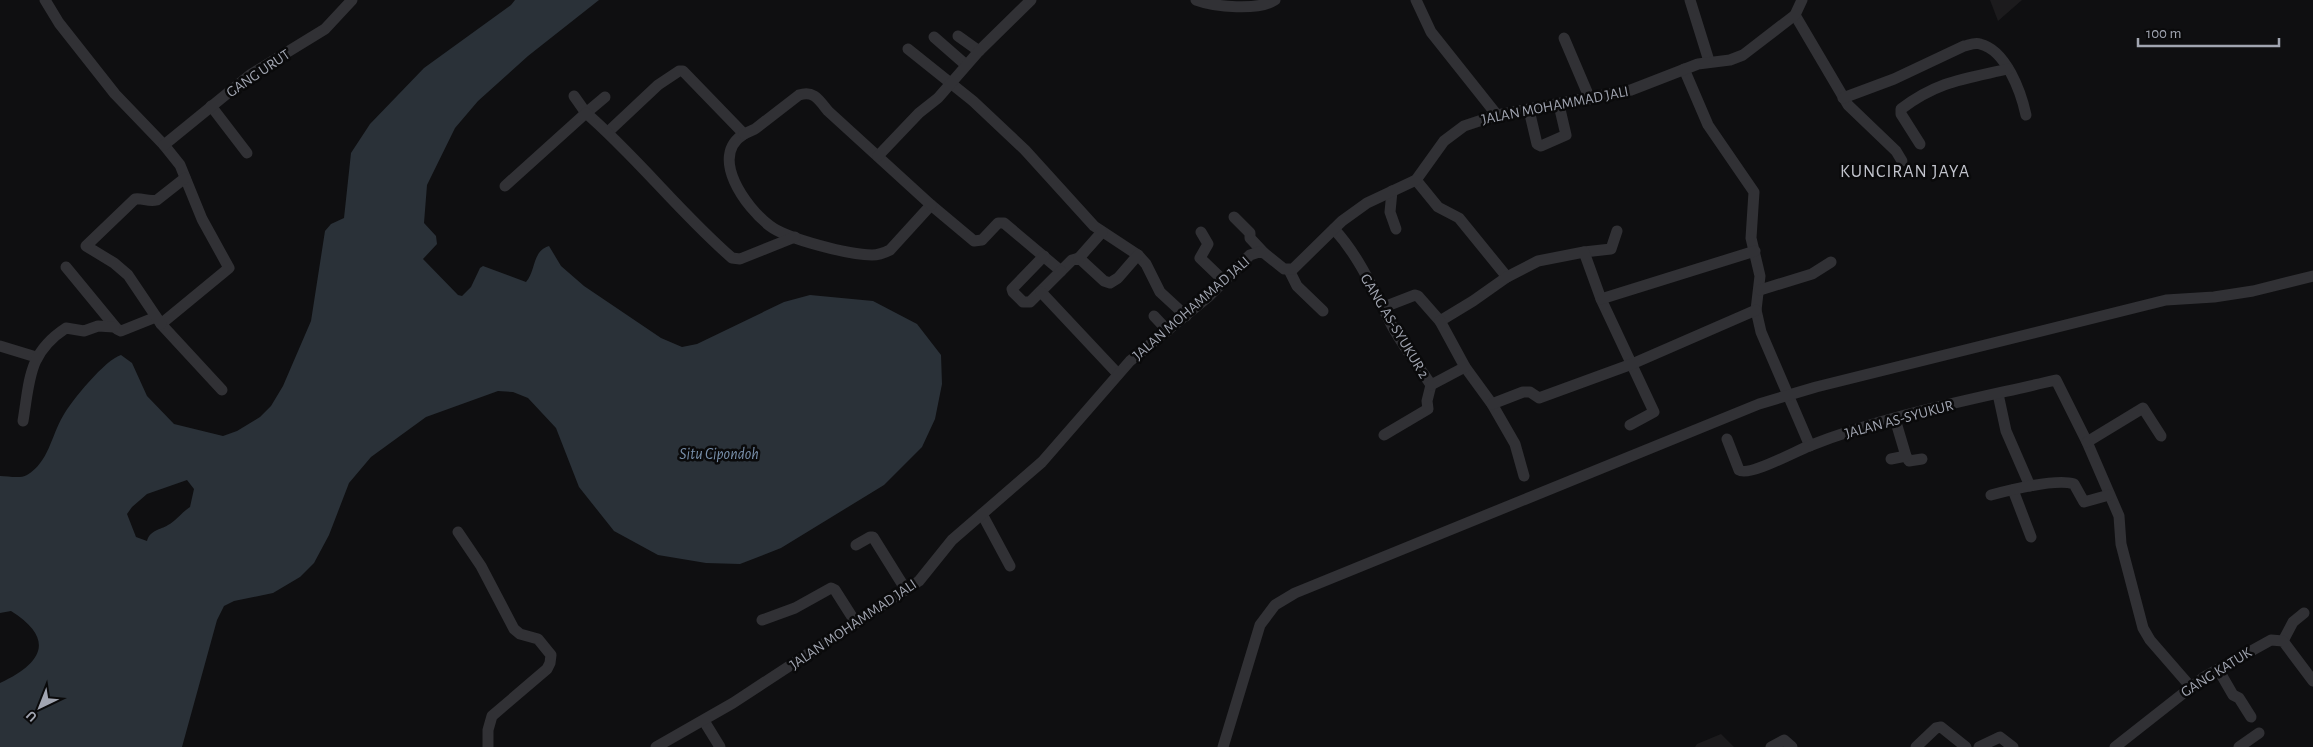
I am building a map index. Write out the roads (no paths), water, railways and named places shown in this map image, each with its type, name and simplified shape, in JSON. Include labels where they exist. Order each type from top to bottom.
[{"type":"street","points":[[45,0],[59,23],[115,94],[164,145],[180,165],[202,218],[229,268],[159,320],[121,331],[114,327],[66,267]]},
{"type":"street","name":"GANG URUT","points":[[164,145],[250,75],[325,29],[352,0]]},
{"type":"street","points":[[878,156],[919,113],[951,84],[979,51],[1031,0]]},
{"type":"street","points":[[1196,0],[1220,6],[1267,5],[1275,0]]},
{"type":"street","points":[[1416,0],[1432,32],[1497,115]]},
{"type":"street","points":[[1690,0],[1708,61]]},
{"type":"street","name":"JALAN MOHAMMAD JALI","points":[[656,747],[704,721],[906,590],[925,574],[942,550],[952,540],[1042,462],[1118,374],[1139,353],[1186,316],[1250,255],[1259,252],[1264,253],[1280,266],[1289,270],[1296,266],[1334,229],[1367,203],[1416,180],[1444,141],[1454,132],[1474,121],[1632,90],[1708,61],[1730,60],[1743,55],[1795,15],[1802,0]]},
{"type":"street","points":[[1795,15],[1843,98],[1862,120],[1896,151],[1902,161]]},
{"type":"street","points":[[958,36],[979,51]]},
{"type":"street","points":[[934,37],[966,65]]},
{"type":"street","points":[[1564,38],[1590,99]]},
{"type":"street","points":[[1843,98],[1894,79],[1964,46],[1976,43],[1985,46],[2008,68],[2018,85],[2026,114]]},
{"type":"street","points":[[908,49],[973,101],[1026,150],[1084,216],[1102,232],[1138,255],[1146,264],[1160,292],[1186,316]]},
{"type":"street","points":[[1920,144],[1901,114],[1901,109],[1916,97],[1946,82],[2008,68]]},
{"type":"street","points":[[1684,69],[1708,125],[1754,192],[1755,200],[1751,238],[1760,276],[1760,290],[1756,310],[1761,332],[1810,446]]},
{"type":"street","points":[[608,132],[658,85],[679,71],[686,73],[744,134]]},
{"type":"street","points":[[931,206],[890,250],[882,254],[858,254],[795,237],[770,226],[744,198],[733,180],[730,167],[731,148],[738,138],[755,129],[799,95],[807,92],[813,94],[931,206],[972,240],[978,242],[982,240],[998,223],[1004,223],[1061,271]]},
{"type":"street","points":[[574,96],[586,113],[608,132],[688,216],[732,258],[740,259],[795,237]]},
{"type":"street","points":[[505,186],[604,97]]},
{"type":"street","points":[[1529,110],[1537,144],[1541,146],[1566,135],[1559,105]]},
{"type":"street","points":[[211,106],[247,153]]},
{"type":"street","points":[[185,178],[157,200],[151,202],[135,199],[86,246],[114,263],[128,275],[159,320],[222,390]]},
{"type":"street","points":[[1416,180],[1438,207],[1459,218],[1507,277]]},
{"type":"street","points":[[1392,191],[1390,212],[1396,229]]},
{"type":"street","points":[[1234,217],[1250,233],[1250,238],[1264,253]]},
{"type":"street","name":"GANG AS-SYUKUR 2","points":[[1334,229],[1351,248],[1358,265],[1384,307],[1391,324],[1431,385],[1426,401],[1428,409],[1384,435]]},
{"type":"street","points":[[1440,321],[1473,302],[1507,277],[1538,261],[1611,249],[1617,231]]},
{"type":"street","points":[[1044,256],[1012,289],[1026,303],[1041,292],[1072,260],[1079,258],[1102,232]]},
{"type":"street","points":[[1201,232],[1208,244],[1200,258],[1224,281]]},
{"type":"street","points":[[1601,299],[1755,251]]},
{"type":"street","points":[[1584,252],[1601,299],[1654,412],[1630,426]]},
{"type":"street","points":[[1079,258],[1104,281],[1110,283],[1118,278],[1138,255]]},
{"type":"street","points":[[1760,290],[1812,274],[1831,262]]},
{"type":"street","points":[[1289,270],[1297,286],[1323,311]]},
{"type":"street","points":[[1223,747],[1260,625],[1275,606],[1295,593],[1750,407],[1788,395],[2166,300],[2214,297],[2253,291],[2313,276]]},
{"type":"street","points":[[1041,292],[1118,374]]},
{"type":"street","points":[[1384,307],[1418,296],[1440,321],[1465,367],[1492,404],[1515,444],[1524,476]]},
{"type":"street","points":[[1492,404],[1523,392],[1530,392],[1539,398],[1632,364],[1756,310]]},
{"type":"street","points":[[1154,316],[1168,331]]},
{"type":"street","points":[[23,421],[31,373],[36,357],[43,347],[66,328],[84,330],[98,326],[114,327]]},
{"type":"street","points":[[0,346],[36,357]]},
{"type":"street","points":[[1431,385],[1465,367]]},
{"type":"street","name":"JALAN AS-SYUKUR","points":[[1727,439],[1740,472],[1772,463],[1810,446],[1895,419],[2056,380],[2087,442],[2119,516],[2121,544],[2143,628],[2150,640],[2190,686]]},
{"type":"street","points":[[1998,394],[2006,431],[2030,486]]},
{"type":"street","points":[[2087,442],[2143,408],[2161,436]]},
{"type":"street","points":[[1895,419],[1908,461],[1922,459]]},
{"type":"street","points":[[1891,459],[1906,456]]},
{"type":"street","points":[[1991,495],[2030,486],[2068,482],[2074,484],[2084,502],[2109,494]]},
{"type":"street","points":[[2013,490],[2031,537]]},
{"type":"street","points":[[982,514],[1010,566]]},
{"type":"street","points":[[458,532],[481,566],[514,628],[520,634],[538,639],[551,655],[547,669],[492,716],[488,730],[488,747]]},
{"type":"street","points":[[856,545],[873,537],[906,590]]},
{"type":"street","points":[[762,620],[795,608],[831,588],[835,590],[856,623]]},
{"type":"street","points":[[2304,613],[2293,622],[2283,641],[2313,680]]},
{"type":"street","name":"GANG KATUK","points":[[2115,747],[2190,686],[2271,640],[2283,641]]},
{"type":"street","points":[[2218,669],[2233,695],[2239,698],[2251,717]]},
{"type":"street","points":[[704,721],[720,747]]},
{"type":"street","points":[[1916,747],[1936,728],[1941,727],[1966,747]]},
{"type":"street","points":[[2239,747],[2259,733]]},
{"type":"street","points":[[1979,747],[2000,737],[2013,747]]},
{"type":"street","points":[[1770,747],[1784,740],[1792,747]]},
{"type":"water","name":"Situ Cipondoh","points":[[515,0],[599,0],[528,56],[478,101],[455,128],[427,185],[424,223],[436,236],[437,244],[423,259],[458,295],[462,296],[471,287],[480,268],[483,266],[526,282],[540,252],[549,246],[561,266],[584,286],[661,338],[682,347],[697,344],[784,302],[810,295],[873,301],[917,324],[941,355],[942,384],[935,419],[922,447],[884,485],[781,548],[740,564],[706,563],[658,555],[614,531],[579,487],[556,428],[528,398],[513,392],[498,391],[426,417],[371,457],[349,483],[329,535],[314,563],[300,577],[273,593],[234,601],[224,606],[217,620],[182,747],[0,747],[0,683],[14,676],[34,660],[39,642],[34,632],[25,622],[11,611],[0,613],[0,476],[21,477],[34,470],[45,456],[59,424],[73,401],[98,372],[121,355],[132,363],[147,396],[174,424],[223,436],[237,431],[260,417],[271,406],[283,386],[311,321],[325,231],[331,224],[344,218],[351,153],[370,124],[424,68],[511,5]],"holes":[[[187,480],[194,489],[190,507],[174,521],[153,532],[147,541],[136,537],[127,514],[147,494]]]},
{"type":"district","name":"KUNCIRAN JAYA","points":[[1905,171]]}]
